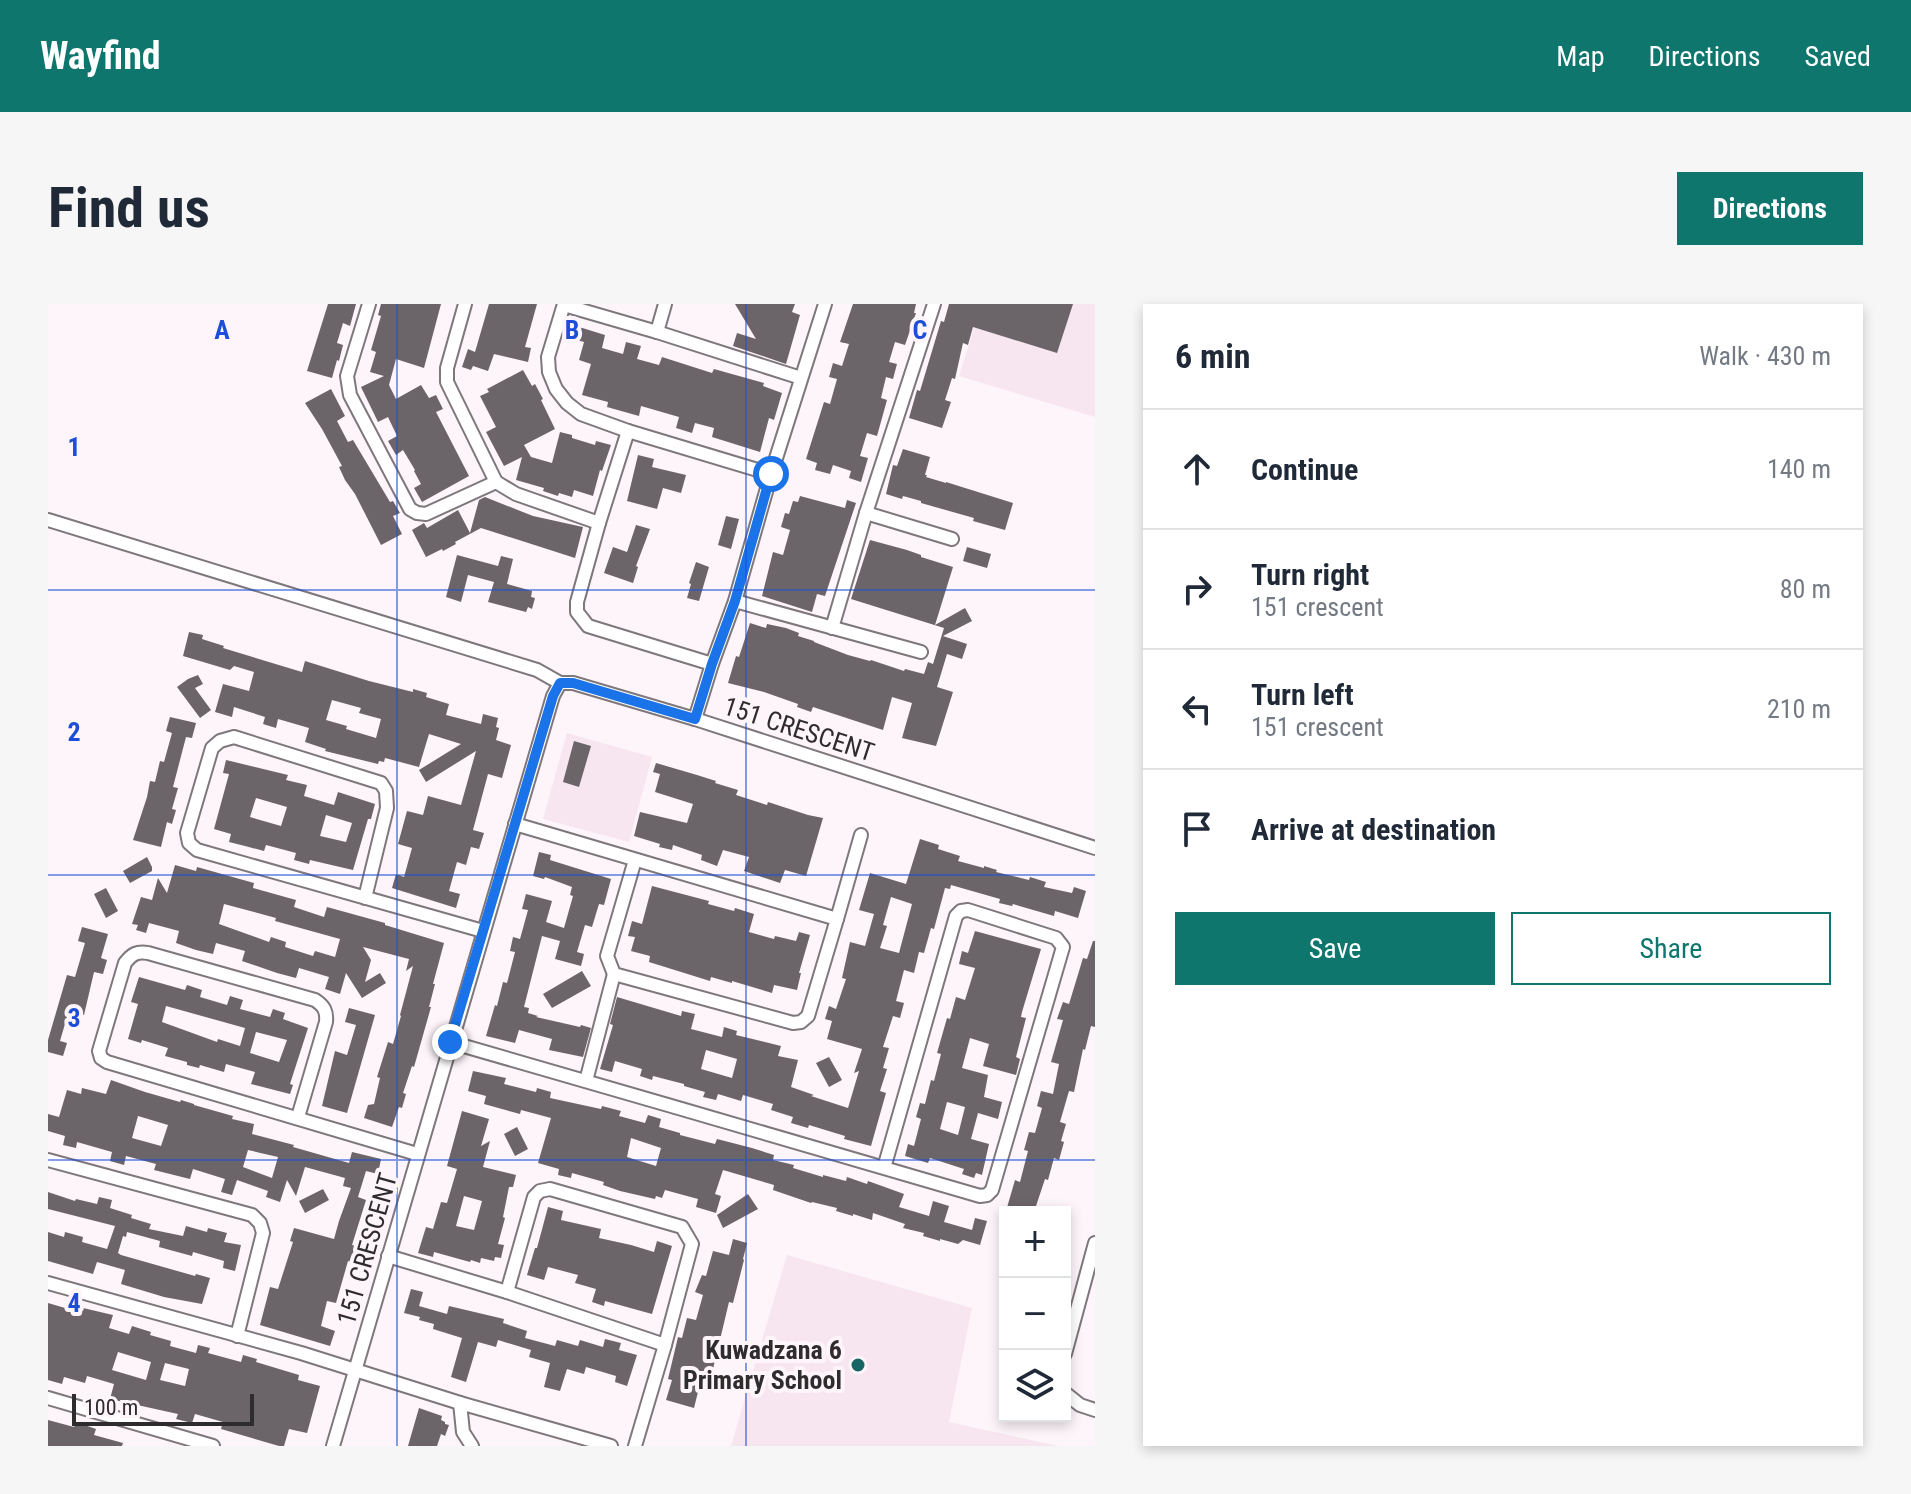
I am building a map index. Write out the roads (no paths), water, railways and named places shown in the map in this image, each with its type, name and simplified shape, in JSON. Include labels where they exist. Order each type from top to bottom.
[{"type":"street","points":[[369,304],[347,385],[410,509],[426,514],[496,482]]},
{"type":"street","points":[[465,304],[447,368],[447,382],[496,482],[516,494],[599,523]]},
{"type":"street","points":[[657,332],[665,304]]},
{"type":"street","points":[[695,719],[735,601],[825,304]]},
{"type":"street","points":[[832,628],[934,304]]},
{"type":"street","points":[[771,474],[628,431],[581,414],[567,403],[556,389],[549,372],[548,357],[564,305],[801,378]]},
{"type":"street","points":[[628,431],[599,523],[577,612],[588,626],[712,664]]},
{"type":"street","points":[[866,513],[952,539]]},
{"type":"street","points":[[48,520],[537,670],[560,683]]},
{"type":"street","points":[[735,601],[921,652]]},
{"type":"street","name":"151 CRESCENT","points":[[333,1446],[483,931],[553,696],[560,683],[573,683],[695,719],[1095,848]]},
{"type":"street","points":[[365,898],[387,808],[386,791],[381,783],[234,737],[220,741],[212,748],[187,833],[189,843],[197,850],[365,898],[483,931]]},
{"type":"street","points":[[515,824],[837,919]]},
{"type":"street","points":[[614,974],[793,1023],[801,1022],[808,1016],[861,835]]},
{"type":"street","points":[[586,1081],[614,974],[607,956],[635,860]]},
{"type":"street","points":[[450,1042],[980,1196],[987,1195],[992,1190],[1063,947],[1056,938],[968,910],[956,916],[884,1168]]},
{"type":"street","points":[[298,1117],[326,1022],[327,1013],[322,1005],[315,1000],[148,953],[141,952],[130,957],[125,963],[99,1051],[101,1058],[417,1154]]},
{"type":"street","points":[[48,1160],[252,1215],[260,1223],[263,1233],[237,1336]]},
{"type":"street","points":[[507,1292],[534,1197],[540,1191],[550,1189],[682,1227],[692,1244],[635,1446]]},
{"type":"street","points":[[1066,1350],[1095,1243]]},
{"type":"street","points":[[388,1256],[665,1345]]},
{"type":"street","points":[[48,1283],[611,1446]]},
{"type":"street","points":[[1080,1292],[1095,1295]]},
{"type":"street","points":[[48,1398],[207,1445]]},
{"type":"street","points":[[1071,1398],[1095,1410]]},
{"type":"street","points":[[460,1403],[463,1432],[472,1446]]},
{"type":"place","name":"Kuwadzana 6 Primary School","points":[[858,1365]]}]
